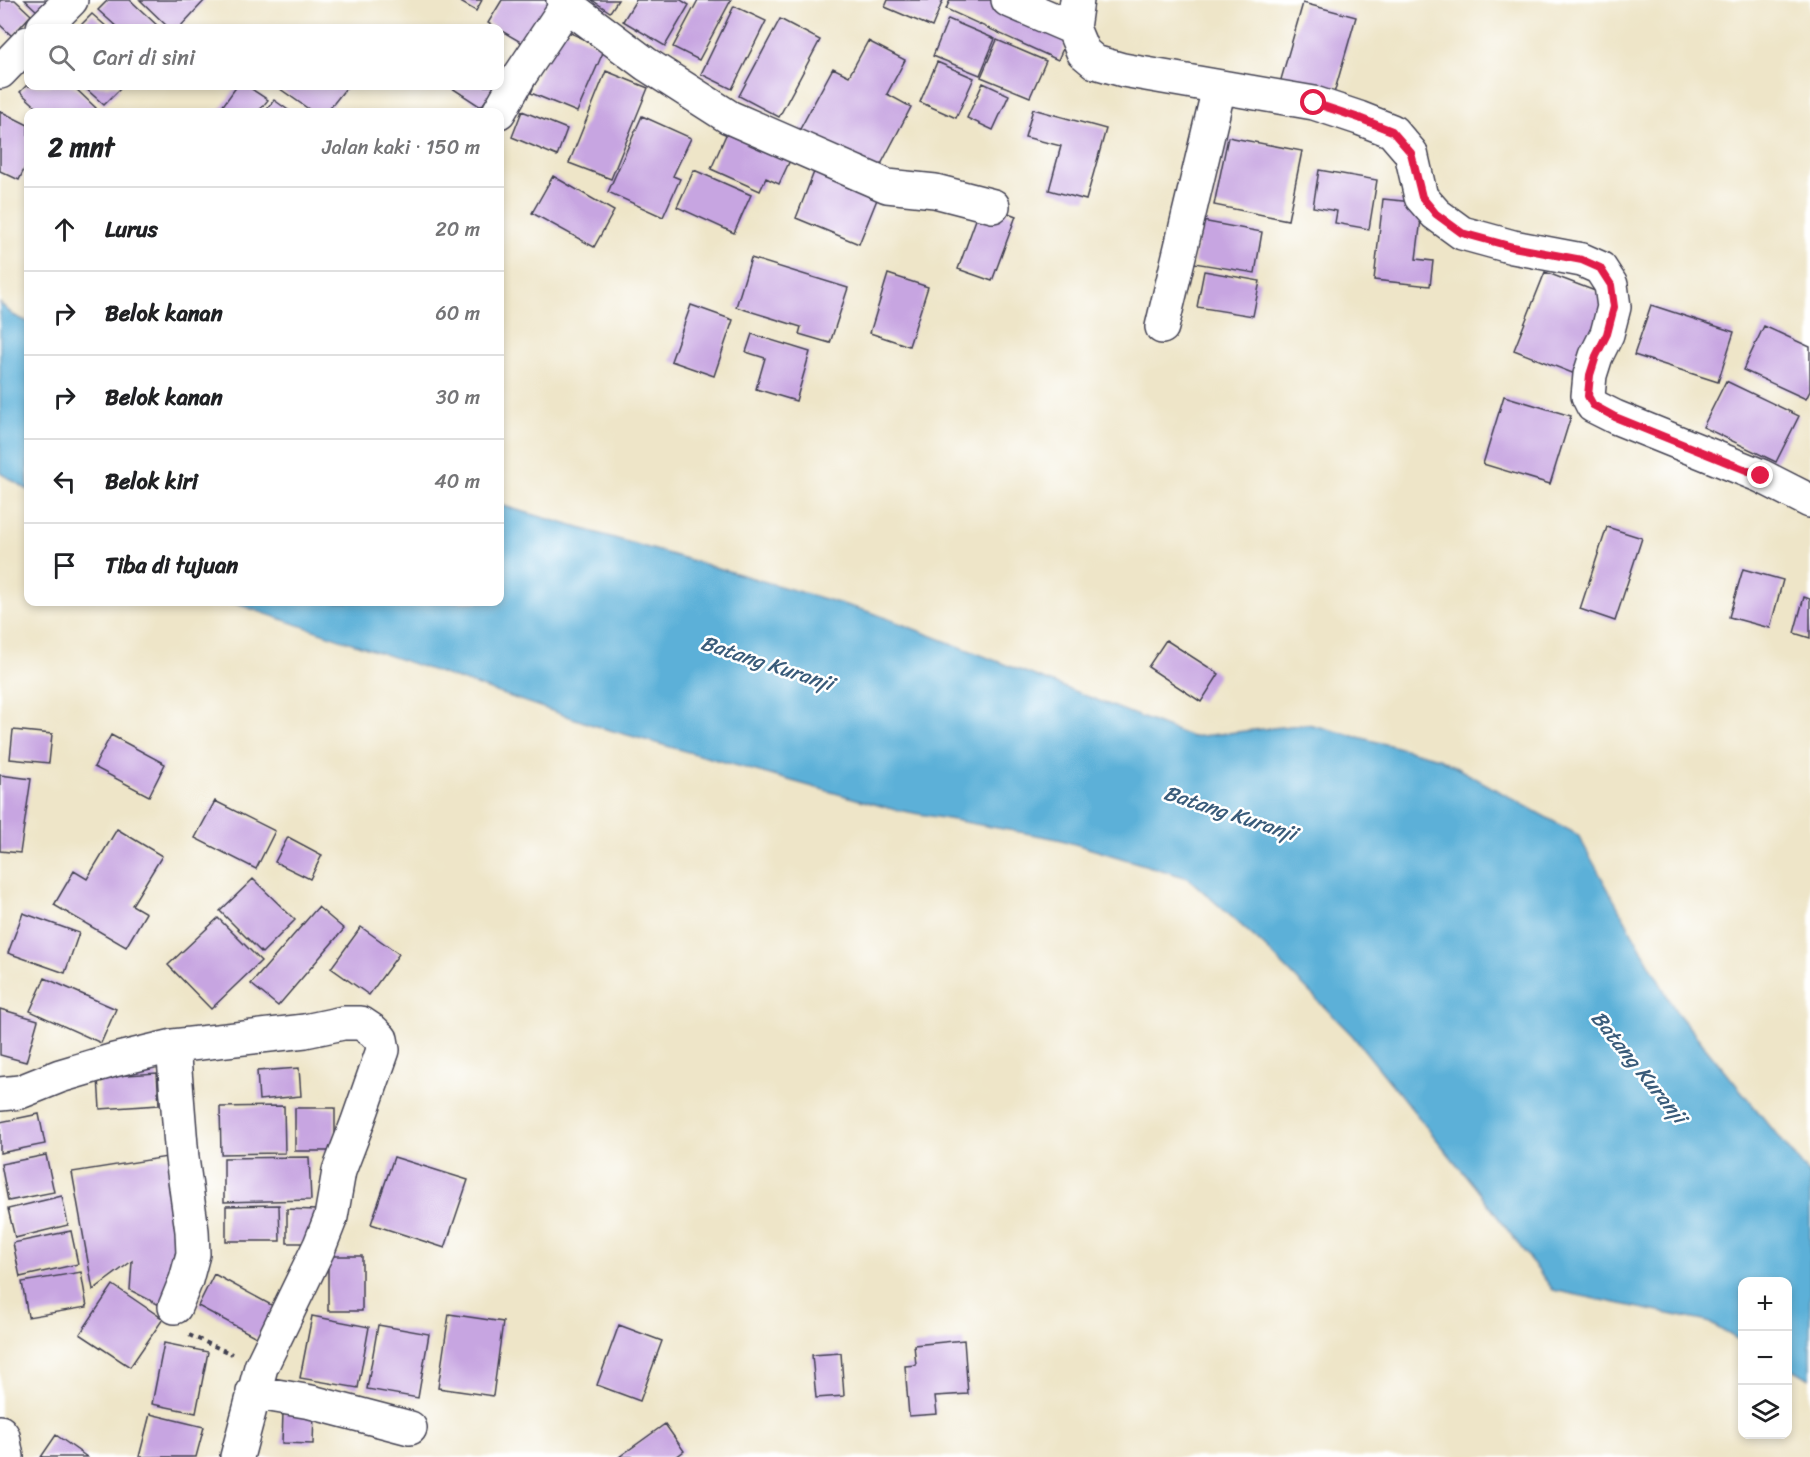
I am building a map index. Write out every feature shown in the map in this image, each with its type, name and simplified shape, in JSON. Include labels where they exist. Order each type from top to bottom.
[{"type":"street","points":[[47,24],[71,0]]},
{"type":"street","points":[[1008,0],[1075,14],[1083,52],[1095,62],[1123,70],[1219,88],[1314,103],[1392,131],[1411,153],[1422,197],[1436,214],[1462,233],[1513,247],[1582,260],[1600,268],[1611,285],[1614,307],[1607,334],[1590,375],[1588,396],[1593,405],[1615,417],[1761,476],[1810,501]]},
{"type":"street","points":[[501,108],[566,2],[646,64],[729,117],[887,186],[935,191],[993,206]]},
{"type":"street","points":[[0,72],[24,47]]},
{"type":"street","points":[[1162,327],[1219,88]]},
{"type":"street","points":[[0,1094],[20,1092],[60,1076],[173,1046],[304,1031],[343,1023],[360,1023],[381,1039],[383,1050],[339,1171],[331,1217],[257,1380],[237,1457]]},
{"type":"street","points":[[173,1046],[193,1254],[175,1307]]},
{"type":"street","points":[[257,1380],[310,1402],[411,1428]]},
{"type":"street","points":[[0,1432],[3,1436],[7,1457]]},
{"type":"path","points":[[175,1307],[173,1317],[179,1330],[257,1380]]},
{"type":"water","points":[[0,303],[13,315],[24,320],[24,488],[0,473]]},
{"type":"water","name":"Batang Kuranji","points":[[504,506],[873,613],[1192,737],[1308,724],[1439,758],[1578,835],[1675,1010],[1810,1175],[1810,1379],[1792,1368],[1792,1277],[1738,1277],[1738,1340],[1708,1322],[1553,1290],[1476,1188],[1352,1035],[1262,944],[1188,878],[1058,839],[892,809],[599,727],[243,606],[504,606]]},
{"type":"building","points":[[0,0],[15,0],[31,15],[12,36],[0,25]]},
{"type":"building","points":[[25,0],[47,0],[37,11]]},
{"type":"building","points":[[108,0],[130,0],[156,24],[114,24],[98,10]]},
{"type":"building","points":[[140,0],[205,0],[183,24],[165,24]]},
{"type":"building","points":[[457,0],[482,0],[476,11]]},
{"type":"building","points":[[502,0],[550,0],[524,44],[504,32],[504,24],[488,23]]},
{"type":"building","points":[[592,0],[618,0],[610,12]]},
{"type":"building","points":[[636,0],[681,0],[689,5],[665,46],[623,21]]},
{"type":"building","points":[[698,0],[731,0],[699,60],[673,47]]},
{"type":"building","points":[[888,0],[943,0],[932,27],[885,7]]},
{"type":"building","points":[[950,0],[1004,0],[1071,30],[1058,60],[946,9]]},
{"type":"building","points":[[1303,3],[1356,17],[1333,97],[1280,83]]},
{"type":"building","points":[[734,6],[766,21],[732,89],[701,74]]},
{"type":"building","points":[[92,14],[103,24],[82,24]]},
{"type":"building","points":[[780,19],[820,40],[779,117],[739,96]]},
{"type":"building","points":[[948,19],[995,39],[980,75],[933,56]]},
{"type":"building","points":[[559,28],[605,48],[577,112],[531,93]]},
{"type":"building","points":[[997,40],[1046,61],[1030,97],[981,77]]},
{"type":"building","points":[[868,41],[905,60],[887,94],[911,107],[877,172],[799,131],[833,68],[849,76]]},
{"type":"building","points":[[937,62],[974,78],[956,118],[920,102]]},
{"type":"building","points":[[606,71],[648,88],[611,179],[569,163]]},
{"type":"building","points":[[983,83],[1009,95],[993,130],[967,118]]},
{"type":"building","points":[[24,88],[24,90],[77,90],[96,108],[38,108],[20,92]]},
{"type":"building","points":[[87,90],[119,90],[104,105]]},
{"type":"building","points":[[234,90],[253,90],[268,100],[261,108],[221,108]]},
{"type":"building","points":[[282,90],[344,90],[330,108],[307,108]]},
{"type":"building","points":[[455,90],[493,90],[481,107]]},
{"type":"building","points":[[274,100],[285,108],[268,108]]},
{"type":"building","points":[[1033,109],[1106,129],[1086,200],[1049,190],[1061,146],[1025,137]]},
{"type":"building","points":[[0,111],[24,123],[24,169],[19,180],[0,171]]},
{"type":"building","points":[[522,111],[567,129],[557,156],[512,137]]},
{"type":"building","points":[[642,116],[691,138],[673,176],[680,179],[663,217],[608,192]]},
{"type":"building","points":[[729,128],[792,156],[779,184],[766,178],[760,191],[711,169]]},
{"type":"building","points":[[1228,137],[1302,151],[1288,220],[1214,205]]},
{"type":"building","points":[[694,170],[751,195],[734,233],[677,207]]},
{"type":"building","points":[[1319,170],[1377,180],[1369,229],[1335,223],[1337,211],[1313,207]]},
{"type":"building","points":[[814,172],[878,197],[859,244],[796,218]]},
{"type":"building","points":[[553,176],[614,211],[594,247],[532,213]]},
{"type":"building","points":[[1383,199],[1423,203],[1416,259],[1433,261],[1430,286],[1374,280]]},
{"type":"building","points":[[982,203],[1016,216],[992,281],[958,269]]},
{"type":"building","points":[[1202,221],[1262,232],[1255,273],[1194,263]]},
{"type":"building","points":[[751,258],[848,288],[830,343],[799,334],[801,327],[736,307]]},
{"type":"building","points":[[1204,271],[1260,281],[1253,316],[1197,307]]},
{"type":"building","points":[[1545,272],[1611,297],[1580,376],[1514,350]]},
{"type":"building","points":[[888,274],[928,287],[909,346],[870,333]]},
{"type":"building","points":[[691,305],[733,320],[714,376],[671,361]]},
{"type":"building","points":[[1651,305],[1734,332],[1718,382],[1634,355]]},
{"type":"building","points":[[1764,326],[1810,347],[1810,391],[1806,399],[1743,370]]},
{"type":"building","points":[[752,334],[810,352],[796,401],[756,389],[765,358],[746,352]]},
{"type":"building","points":[[1726,381],[1799,416],[1776,462],[1703,427]]},
{"type":"building","points":[[1504,396],[1571,416],[1550,484],[1483,464]]},
{"type":"building","points":[[1607,527],[1642,538],[1615,621],[1580,609]]},
{"type":"building","points":[[1743,569],[1783,580],[1770,628],[1729,617]]},
{"type":"building","points":[[1804,597],[1810,599],[1810,638],[1794,633]]},
{"type":"building","points":[[1166,640],[1219,674],[1201,702],[1148,667]]},
{"type":"building","points":[[13,730],[52,734],[49,763],[10,759]]},
{"type":"building","points":[[111,735],[165,764],[149,796],[94,767]]},
{"type":"building","points":[[0,775],[31,779],[20,853],[0,851]]},
{"type":"building","points":[[215,801],[275,831],[256,869],[195,838]]},
{"type":"building","points":[[117,829],[162,856],[132,905],[146,913],[126,947],[54,905],[74,871],[87,879]]},
{"type":"building","points":[[288,837],[322,855],[310,879],[275,862]]},
{"type":"building","points":[[253,879],[295,920],[262,953],[220,911]]},
{"type":"building","points":[[318,907],[344,929],[278,1006],[251,984]]},
{"type":"building","points":[[23,913],[79,933],[65,973],[8,953]]},
{"type":"building","points":[[218,918],[261,961],[211,1009],[168,965]]},
{"type":"building","points":[[361,927],[399,954],[369,995],[331,968]]},
{"type":"building","points":[[45,978],[116,1009],[101,1043],[30,1011]]},
{"type":"building","points":[[0,1009],[38,1020],[26,1062],[0,1055]]},
{"type":"building","points":[[299,1068],[301,1096],[259,1100],[257,1071]]},
{"type":"building","points":[[157,1073],[159,1105],[100,1109],[98,1077]]},
{"type":"building","points":[[284,1106],[285,1153],[221,1154],[220,1107]]},
{"type":"building","points":[[295,1108],[335,1108],[335,1151],[295,1151]]},
{"type":"building","points":[[39,1114],[45,1144],[0,1153],[0,1122]]},
{"type":"building","points":[[46,1155],[54,1192],[8,1201],[1,1164]]},
{"type":"building","points":[[173,1156],[185,1225],[176,1251],[165,1308],[130,1290],[132,1261],[93,1290],[72,1172]]},
{"type":"building","points":[[309,1157],[311,1200],[224,1202],[224,1158]]},
{"type":"building","points":[[394,1157],[468,1180],[445,1248],[371,1224]]},
{"type":"building","points":[[62,1196],[68,1225],[15,1238],[8,1209]]},
{"type":"building","points":[[279,1205],[280,1241],[226,1241],[226,1206]]},
{"type":"building","points":[[287,1209],[317,1210],[317,1243],[287,1243]]},
{"type":"building","points":[[71,1231],[78,1264],[20,1277],[13,1243]]},
{"type":"building","points":[[328,1256],[362,1256],[362,1311],[328,1311]]},
{"type":"building","points":[[81,1272],[87,1307],[28,1317],[22,1282]]},
{"type":"building","points":[[214,1274],[275,1307],[258,1338],[198,1306]]},
{"type":"building","points":[[113,1285],[163,1319],[130,1367],[80,1334]]},
{"type":"building","points":[[449,1314],[503,1322],[493,1396],[438,1388]]},
{"type":"building","points":[[312,1316],[369,1327],[358,1388],[300,1378]]},
{"type":"building","points":[[378,1325],[429,1334],[418,1398],[367,1389]]},
{"type":"building","points":[[619,1325],[662,1341],[640,1401],[597,1385]]},
{"type":"building","points":[[964,1340],[968,1394],[935,1396],[937,1414],[909,1416],[905,1366],[916,1365],[914,1345]]},
{"type":"building","points":[[164,1343],[208,1352],[196,1413],[152,1404]]},
{"type":"building","points":[[841,1353],[844,1396],[816,1398],[812,1355]]},
{"type":"building","points":[[283,1412],[314,1413],[313,1444],[282,1443]]},
{"type":"building","points":[[150,1414],[204,1427],[196,1457],[139,1457]]},
{"type":"building","points":[[665,1424],[684,1451],[676,1457],[619,1457]]},
{"type":"building","points":[[56,1435],[87,1457],[41,1457]]},
{"type":"route","points":[[1314,103],[1392,131],[1411,153],[1422,197],[1436,214],[1462,233],[1513,247],[1582,260],[1600,268],[1611,285],[1614,307],[1607,334],[1590,375],[1588,396],[1593,405],[1615,417],[1761,476]]}]
